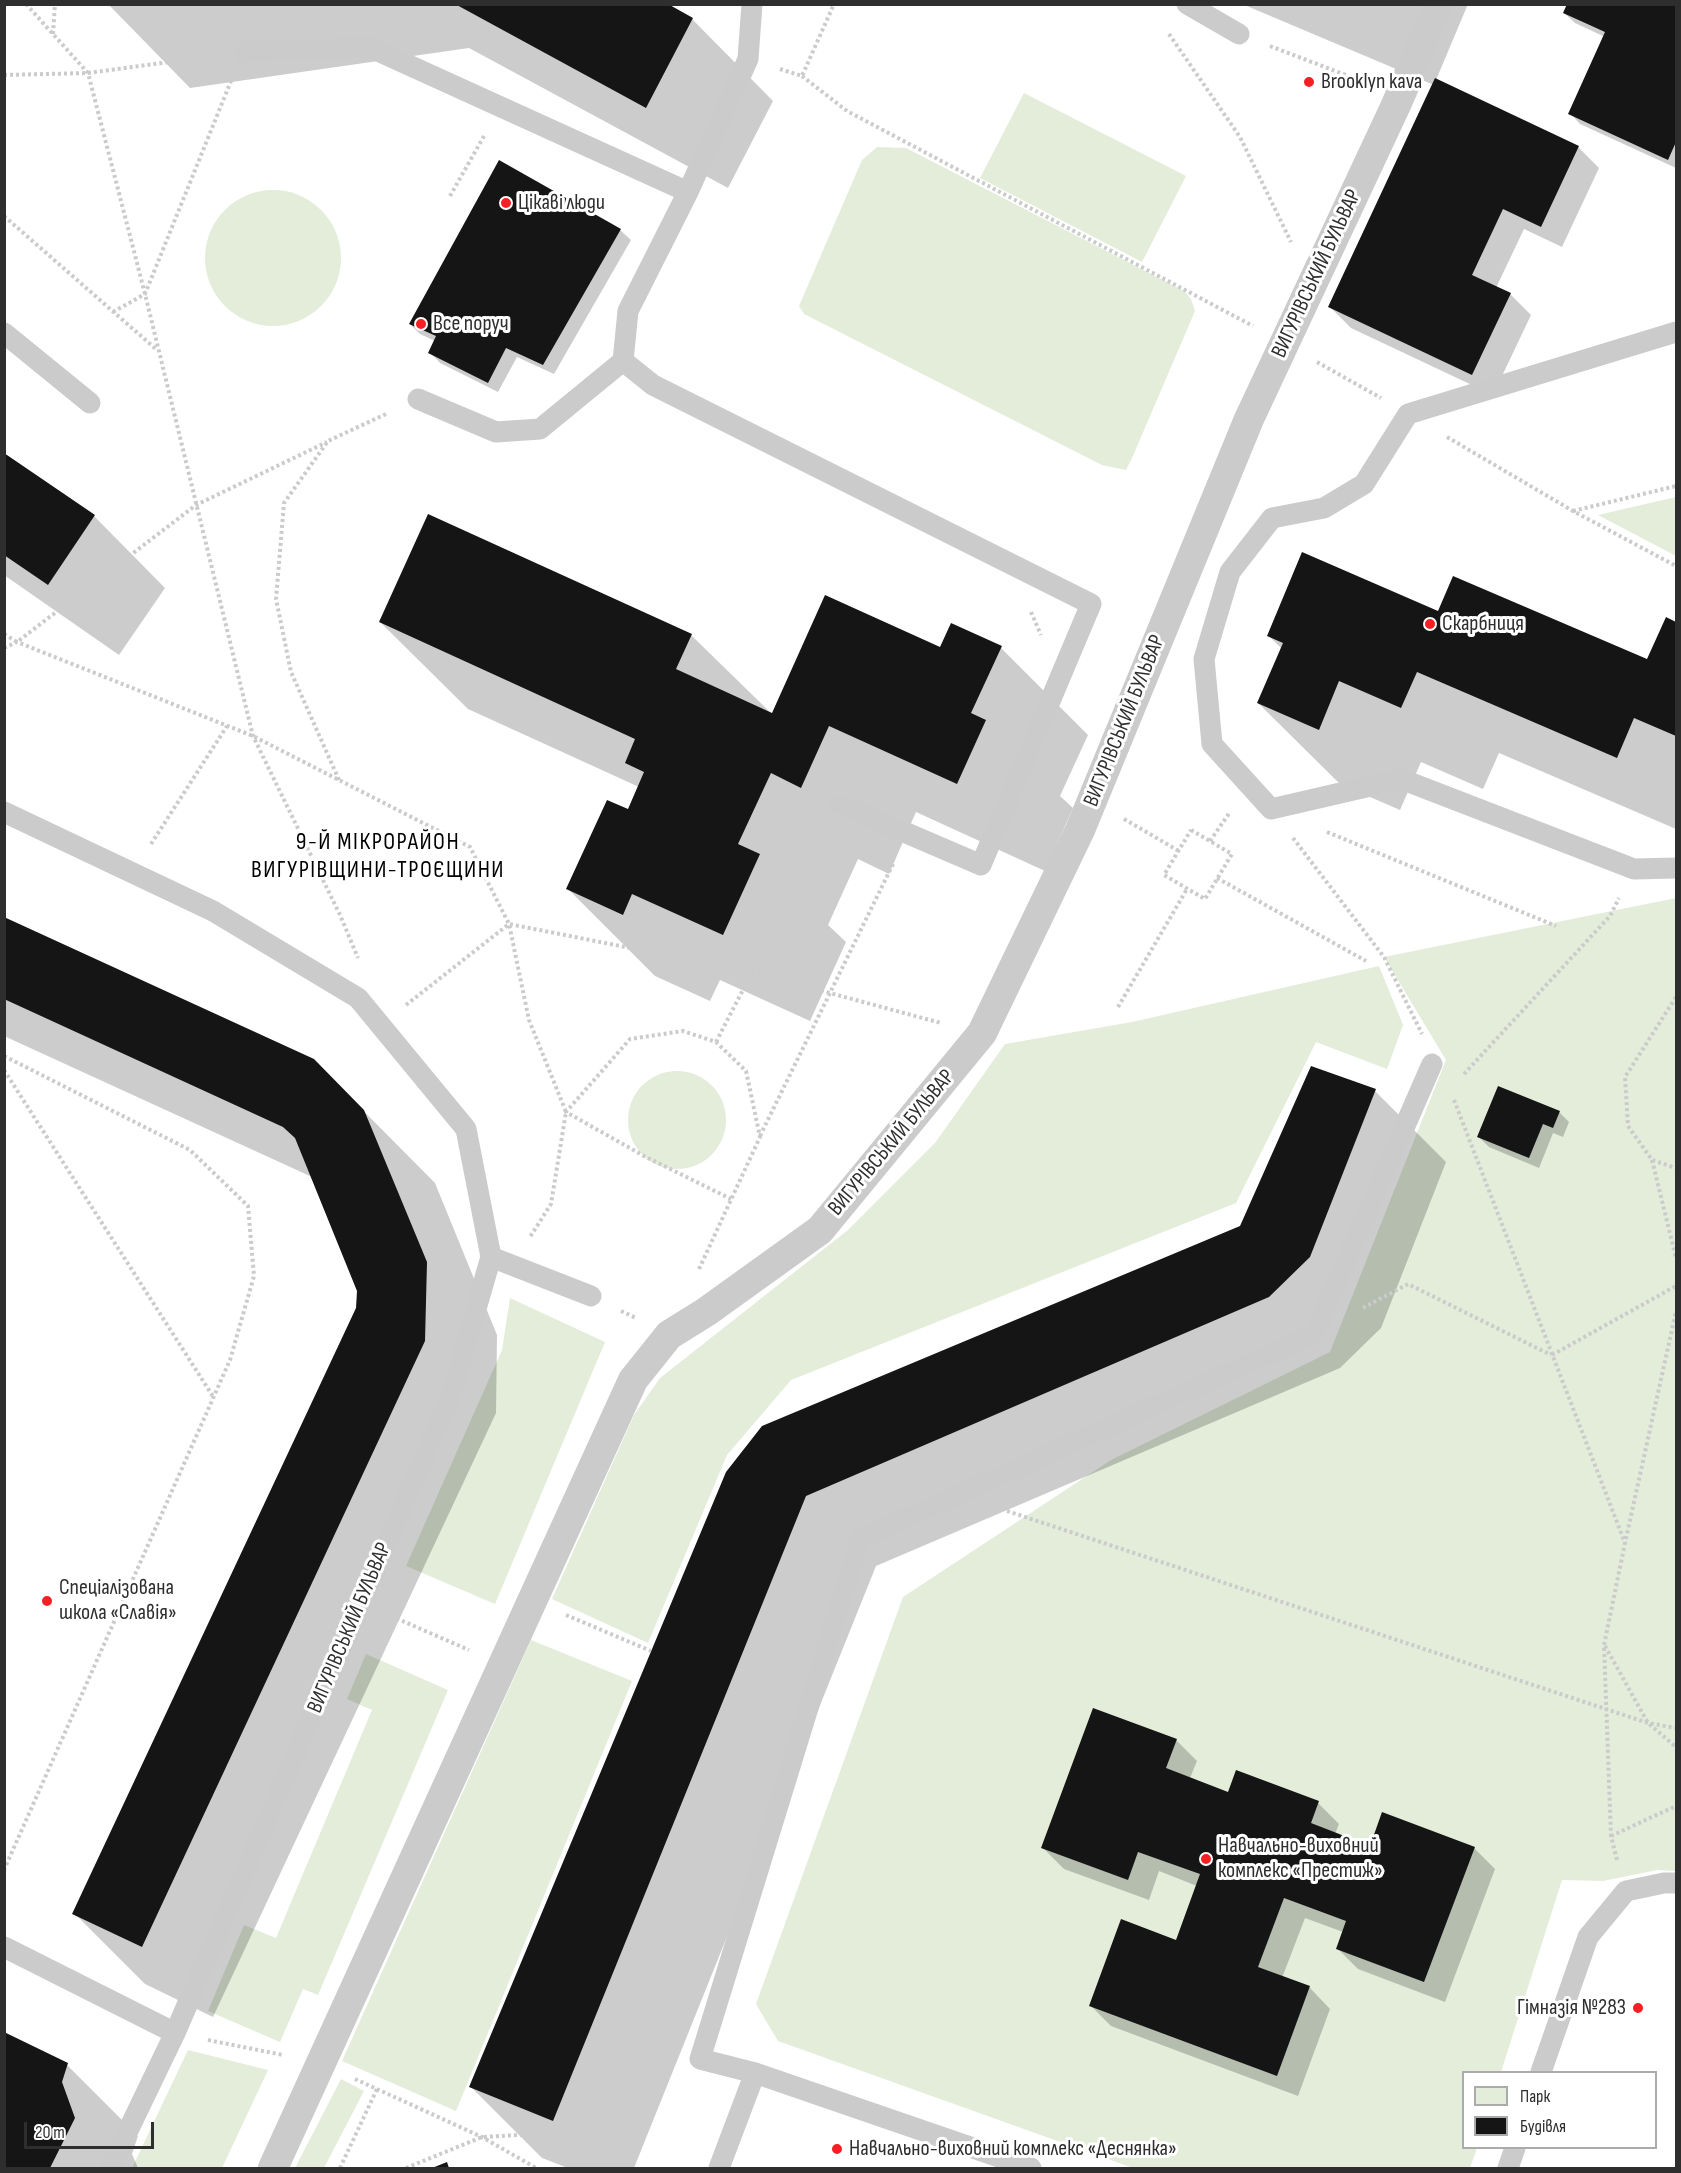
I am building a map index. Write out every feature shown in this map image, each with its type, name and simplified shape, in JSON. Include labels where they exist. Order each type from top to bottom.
[{"type":"street","name":"ВИГУРІВСЬКИЙ БУЛЬВАР","points":[[273,2169],[633,1380],[669,1335],[706,1312],[820,1230],[982,1034],[1080,830],[1249,419],[1400,96],[1439,4]]},
{"type":"lane","points":[[418,399],[496,432],[540,429],[623,361],[628,311],[688,192],[748,59],[752,4]]},
{"type":"lane","points":[[1187,4],[1239,34]]},
{"type":"lane","points":[[243,52],[369,46],[688,192]]},
{"type":"lane","points":[[1677,332],[1408,414],[1364,484],[1324,508],[1272,518],[1230,572],[1204,659],[1212,744],[1271,809],[1401,779],[1634,869],[1677,868]]},
{"type":"lane","points":[[4,333],[90,403]]},
{"type":"lane","points":[[623,361],[653,385],[1091,604],[981,865],[839,804]]},
{"type":"lane","points":[[4,812],[213,911],[358,998],[466,1129],[491,1257],[591,1296]]},
{"type":"lane","points":[[1031,2169],[755,2073],[700,2059],[860,1539],[1314,1334],[1432,1064]]},
{"type":"lane","name":"ВИГУРІВСЬКИЙ БУЛЬВАР","points":[[110,2169],[175,2033],[451,1395],[491,1257]]},
{"type":"lane","points":[[1542,2071],[1588,1937],[1626,1891],[1664,1883],[1677,1883]]},
{"type":"lane","points":[[4,1947],[175,2033]]},
{"type":"lane","points":[[718,2169],[755,2073]]},
{"type":"lane","points":[[1508,2169],[1515,2149]]},
{"type":"path","points":[[26,4],[88,73],[145,294],[253,736],[340,915],[362,969]]},
{"type":"path","points":[[52,34],[55,4]]},
{"type":"path","points":[[802,76],[834,4]]},
{"type":"path","points":[[1169,33],[1240,137],[1312,286]]},
{"type":"path","points":[[1239,34],[1400,96]]},
{"type":"path","points":[[4,75],[88,73],[243,52],[145,294],[113,312]]},
{"type":"path","points":[[748,59],[802,76],[847,111],[1285,343],[1573,511],[1677,566]]},
{"type":"path","points":[[450,196],[500,106]]},
{"type":"path","points":[[4,216],[159,352]]},
{"type":"path","points":[[4,648],[17,642],[196,505],[418,399]]},
{"type":"path","points":[[328,441],[284,503],[276,599],[291,672],[339,780]]},
{"type":"path","points":[[1573,511],[1677,486]]},
{"type":"path","points":[[1011,564],[1059,679]]},
{"type":"path","points":[[4,633],[17,642],[253,736],[470,847],[509,924],[529,1020],[566,1112],[551,1204]]},
{"type":"path","points":[[133,873],[227,726]]},
{"type":"path","points":[[716,1042],[839,804]]},
{"type":"path","points":[[1191,830],[1232,854],[1217,878],[1206,899],[1164,875],[1191,830]]},
{"type":"path","points":[[1326,831],[1556,926]]},
{"type":"path","points":[[698,1272],[829,993],[908,834]]},
{"type":"path","points":[[1162,841],[1179,851]]},
{"type":"path","points":[[1458,1081],[1610,916],[1634,869]]},
{"type":"path","points":[[1217,878],[1366,961]]},
{"type":"path","points":[[1118,1007],[1187,889]]},
{"type":"path","points":[[390,1037],[384,1022],[509,924],[752,972],[982,1034]]},
{"type":"path","points":[[1676,997],[1625,1077],[1628,1126],[1652,1160],[1677,1257]]},
{"type":"path","points":[[566,1112],[630,1039],[682,1031],[716,1042],[746,1071],[760,1137]]},
{"type":"path","points":[[4,1056],[190,1150],[248,1206],[254,1276],[230,1360],[214,1399],[4,1870]]},
{"type":"path","points":[[4,1070],[214,1399]]},
{"type":"path","points":[[566,1112],[644,1156],[731,1199]]},
{"type":"path","points":[[1652,1160],[1677,1168]]},
{"type":"path","points":[[1314,1334],[1408,1284],[1552,1355],[1624,1543]]},
{"type":"path","points":[[1552,1355],[1677,1286]]},
{"type":"path","points":[[591,1296],[669,1335]]},
{"type":"path","points":[[1626,1891],[1611,1836],[1604,1645],[1624,1543],[1677,1311]]},
{"type":"path","points":[[958,1495],[1648,1723],[1677,1728]]},
{"type":"path","points":[[532,1601],[651,1651]]},
{"type":"path","points":[[361,1604],[503,1664]]},
{"type":"path","points":[[1604,1645],[1648,1723],[1677,1747]]},
{"type":"path","points":[[1611,1836],[1677,1806]]},
{"type":"path","points":[[175,2033],[321,2063],[482,2137],[536,2169]]},
{"type":"path","points":[[406,2169],[482,2137],[556,2133],[610,2099],[700,2059]]},
{"type":"path","points":[[340,2169],[377,2089]]},
{"type":"green space","points":[[1024,93],[1186,176],[1142,262],[980,178]]},
{"type":"green space","points":[[877,147],[906,148],[1184,291],[1191,299],[1195,311],[1126,470],[1102,465],[804,314],[799,306],[862,160]]},
{"type":"green space","points":[[273,190],[299,196],[321,210],[335,232],[341,258],[335,284],[321,306],[299,320],[273,326],[247,320],[225,306],[211,284],[205,258],[211,232],[225,210],[247,196]]},
{"type":"green space","points":[[1676,497],[1676,556],[1598,515]]},
{"type":"green space","points":[[1676,898],[1676,1871],[1657,1870],[1603,1881],[1562,1880],[1501,2071],[1462,2071],[1462,2149],[1477,2149],[1470,2168],[1133,2168],[778,2041],[756,2004],[903,1597],[1111,1460],[1330,1352],[1446,1060],[1384,957]]},
{"type":"green space","points":[[1379,966],[1403,1025],[1387,1069],[1316,1042],[1236,1203],[791,1380],[727,1455],[648,1643],[552,1599],[634,1415],[660,1378],[848,1230],[935,1143],[1005,1044],[1132,1022]]},
{"type":"green space","points":[[677,1071],[696,1075],[711,1086],[722,1101],[726,1120],[722,1139],[711,1154],[696,1165],[677,1169],[658,1165],[643,1154],[632,1139],[628,1120],[632,1101],[643,1086],[658,1075]]},
{"type":"green space","points":[[510,1298],[605,1342],[495,1604],[406,1566],[502,1350]]},
{"type":"green space","points":[[531,1640],[632,1681],[456,2111],[342,2061]]},
{"type":"green space","points":[[366,1654],[448,1690],[318,1995],[303,1989],[280,2042],[208,2011],[244,1925],[276,1938],[372,1710],[347,1699]]},
{"type":"green space","points":[[188,2050],[268,2070],[222,2168],[132,2168]]},
{"type":"green space","points":[[341,2079],[364,2091],[324,2168],[295,2168]]},
{"type":"building","points":[[455,4],[668,4],[693,18],[646,108]]},
{"type":"building","points":[[1567,4],[1676,4],[1676,142],[1668,160],[1568,114],[1605,32],[1563,13]]},
{"type":"building","points":[[1435,78],[1579,146],[1541,227],[1503,209],[1472,275],[1511,293],[1472,375],[1328,307]]},
{"type":"building","points":[[499,160],[621,229],[543,365],[506,348],[488,383],[428,353],[436,336],[409,324]]},
{"type":"building","points":[[4,453],[95,515],[48,585],[4,555]]},
{"type":"building","points":[[428,514],[692,634],[676,669],[772,713],[825,595],[940,647],[951,623],[1002,646],[971,713],[986,720],[957,784],[829,726],[801,788],[771,773],[738,844],[760,854],[723,935],[632,894],[623,915],[566,889],[607,800],[628,809],[644,772],[625,763],[635,739],[379,622]]},
{"type":"building","points":[[1302,552],[1438,611],[1453,576],[1647,659],[1666,617],[1676,622],[1676,736],[1634,718],[1617,758],[1417,672],[1401,708],[1339,681],[1319,730],[1257,703],[1283,643],[1267,636]]},
{"type":"building","points":[[4,917],[314,1059],[364,1110],[427,1262],[425,1341],[142,1947],[72,1914],[356,1308],[357,1291],[295,1138],[283,1127],[4,999]]},
{"type":"building","points":[[1311,1066],[1376,1089],[1310,1257],[1269,1297],[806,1496],[553,2121],[469,2087],[726,1472],[762,1426],[1240,1226]]},
{"type":"building","points":[[1498,1086],[1560,1111],[1553,1128],[1543,1124],[1529,1158],[1477,1137]]},
{"type":"building","points":[[1093,1708],[1177,1739],[1166,1768],[1228,1792],[1236,1770],[1319,1801],[1311,1823],[1370,1846],[1382,1812],[1475,1847],[1424,1982],[1336,1949],[1346,1921],[1284,1898],[1258,1967],[1310,1986],[1277,2076],[1089,2006],[1121,1919],[1176,1940],[1200,1874],[1138,1852],[1128,1880],[1041,1848]]},
{"type":"building","points":[[4,2032],[68,2063],[62,2082],[75,2118],[50,2168],[4,2168]]},
{"type":"building","points":[[447,2162],[449,2168],[432,2168]]},
{"type":"place","name":"Brooklyn kava","points":[[1309,82]]},
{"type":"place","name":"Цікаві люди","points":[[506,203]]},
{"type":"place","name":"Все поруч","points":[[421,324]]},
{"type":"place","name":"Скарбниця","points":[[1430,624]]},
{"type":"place","name":"Спеціалізована школа «Славія»","points":[[47,1601]]},
{"type":"place","name":"Навчально-виховний комплекс «Престиж»","points":[[1206,1859]]},
{"type":"place","name":"Гімназія №283","points":[[1638,2008]]},
{"type":"place","name":"Навчально-виховний комплекс «Деснянка»","points":[[837,2149]]},
{"type":"district","name":"9-Й МІКРОРАЙОН ВИГУРІВЩИНИ-ТРОЄЩИНИ","points":[[378,857]]}]
